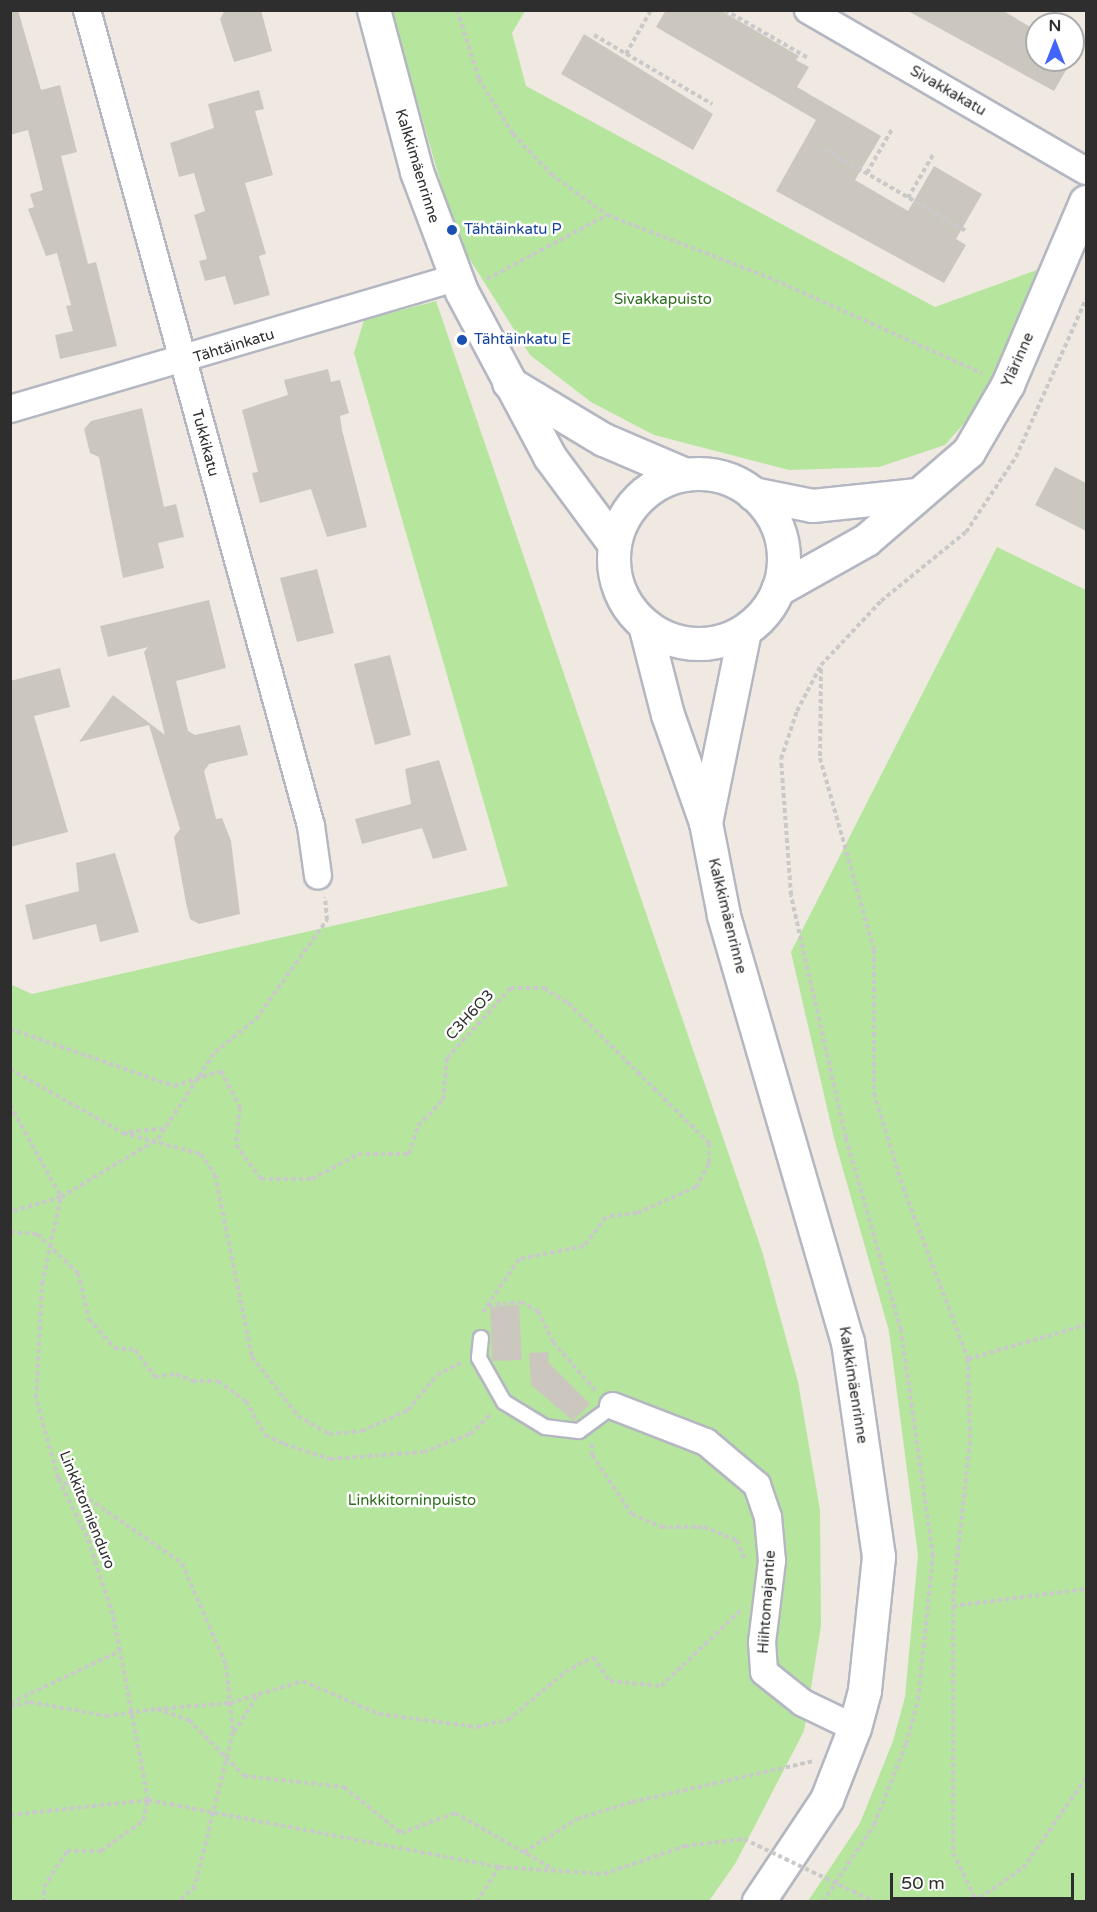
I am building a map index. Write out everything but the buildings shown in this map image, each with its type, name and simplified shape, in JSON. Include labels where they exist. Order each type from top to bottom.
[{"type":"street","name":"Tukkikatu","points":[[87,10],[311,826],[318,876]]},
{"type":"street","name":"Kalkkimäenrinne","points":[[374,10],[417,172],[459,285],[506,381],[550,457],[615,545]]},
{"type":"street","name":"Sivakkakatu","points":[[808,10],[1086,171]]},
{"type":"street","name":"Ylärinne","points":[[778,590],[867,540],[969,452],[1008,385],[1086,202]]},
{"type":"street","name":"Tähtäinkatu","points":[[10,409],[459,285]]},
{"type":"street","points":[[506,381],[604,440],[686,475],[722,477],[753,494],[813,506],[918,495]]},
{"type":"street","points":[[686,475],[639,499],[615,545],[617,580],[645,625],[694,644],[745,631],[778,590],[781,538],[753,494]]},
{"type":"street","name":"Kalkkimäenrinne","points":[[645,625],[668,715],[705,823],[724,916],[848,1342],[879,1557],[850,1742],[827,1800],[759,1902]]},
{"type":"street","name":"Kalkkimäenrinne","points":[[705,823],[745,631]]},
{"type":"street","name":"Hiihtomajantie","points":[[614,1406],[706,1442],[757,1485],[768,1517],[772,1561],[762,1642],[764,1672],[850,1742]]},
{"type":"lane","points":[[481,1338],[478,1358],[504,1402],[545,1427],[579,1431],[614,1406]]},
{"type":"path","points":[[457,10],[479,79],[513,134],[551,174],[607,215],[768,277],[1008,385],[1044,398]]},
{"type":"path","points":[[626,54],[651,10]]},
{"type":"path","points":[[725,10],[808,58]]},
{"type":"path","points":[[594,35],[712,104]]},
{"type":"path","points":[[867,173],[892,129]]},
{"type":"path","points":[[825,150],[966,231]]},
{"type":"path","points":[[908,198],[934,153]]},
{"type":"path","points":[[459,285],[607,215]]},
{"type":"path","points":[[1086,299],[1016,457],[966,532],[881,601],[821,665],[820,758],[874,950],[874,1093],[903,1187],[968,1359],[970,1441],[953,1605],[953,1853],[975,1901],[1023,1868],[1086,1779]]},
{"type":"path","points":[[10,1212],[62,1197],[158,1139],[168,1128],[215,1052],[256,1019],[327,920],[318,876]]},
{"type":"path","name":"C3H6O3","points":[[10,1029],[174,1086],[221,1071],[240,1107],[236,1145],[261,1179],[312,1179],[358,1154],[409,1154],[418,1126],[443,1100],[447,1058],[512,988],[544,988],[568,1003],[709,1143],[709,1164],[696,1187],[637,1214],[606,1217],[584,1245],[519,1259],[483,1312]]},
{"type":"path","points":[[10,1069],[123,1133],[158,1139],[201,1154],[215,1175],[252,1357],[298,1416],[329,1434],[362,1431],[408,1410],[437,1375],[478,1358]]},
{"type":"path","points":[[10,1105],[62,1197]]},
{"type":"path","points":[[123,1133],[168,1128]]},
{"type":"path","name":"Linkkitornienduro","points":[[62,1197],[42,1284],[36,1398],[58,1478],[87,1537],[120,1651],[148,1800]]},
{"type":"path","points":[[10,1232],[37,1234],[78,1273],[89,1319],[114,1348],[135,1350],[155,1377],[176,1374],[192,1381],[218,1381],[246,1401],[265,1435],[284,1444],[330,1459],[365,1454],[423,1452],[470,1434],[504,1402]]},
{"type":"path","points":[[481,1338],[483,1312],[490,1303],[521,1302],[538,1311],[553,1342],[614,1406]]},
{"type":"path","points":[[968,1359],[1086,1325]]},
{"type":"path","points":[[592,1422],[592,1455],[632,1514],[661,1527],[704,1527],[737,1540],[750,1572]]},
{"type":"path","points":[[58,1478],[182,1563],[226,1665],[233,1732],[195,1886],[179,1902]]},
{"type":"path","points":[[953,1605],[1086,1589]]},
{"type":"path","points":[[10,1705],[30,1702],[106,1716],[230,1703],[260,1692],[303,1682],[379,1714],[477,1727],[508,1720],[565,1672],[593,1657],[610,1682],[661,1686],[750,1603]]},
{"type":"path","points":[[10,1705],[120,1651]]},
{"type":"path","points":[[233,1732],[260,1692]]},
{"type":"path","points":[[157,1709],[189,1720],[207,1744],[244,1776],[344,1787],[401,1833],[455,1813],[557,1871]]},
{"type":"path","points":[[524,1852],[577,1819],[850,1742]]},
{"type":"path","points":[[44,1902],[44,1887],[67,1851],[102,1851],[130,1835],[143,1821],[148,1800]]},
{"type":"path","points":[[10,1815],[148,1800],[499,1867],[604,1874],[685,1846],[744,1839],[875,1902]]},
{"type":"path","points":[[477,1902],[499,1867]]},
{"type":"green space","name":"Sivakkapuisto","points":[[391,11],[525,11],[512,33],[526,86],[935,307],[1037,270],[982,403],[945,445],[879,467],[789,470],[654,435],[591,402],[530,355],[457,239]]},
{"type":"green space","name":"Linkkitorninpuisto","points":[[436,301],[762,1251],[798,1382],[820,1510],[821,1626],[804,1731],[735,1864],[709,1901],[11,1901],[10,984],[32,994],[508,886],[354,353],[364,320]]},
{"type":"green space","points":[[997,547],[1086,590],[1086,1901],[808,1901],[860,1823],[893,1741],[905,1697],[918,1555],[889,1331],[834,1138],[791,952]]},
{"type":"place","name":"Tähtäinkatu P","points":[[452,230]]},
{"type":"place","name":"Tähtäinkatu E","points":[[462,340]]}]
